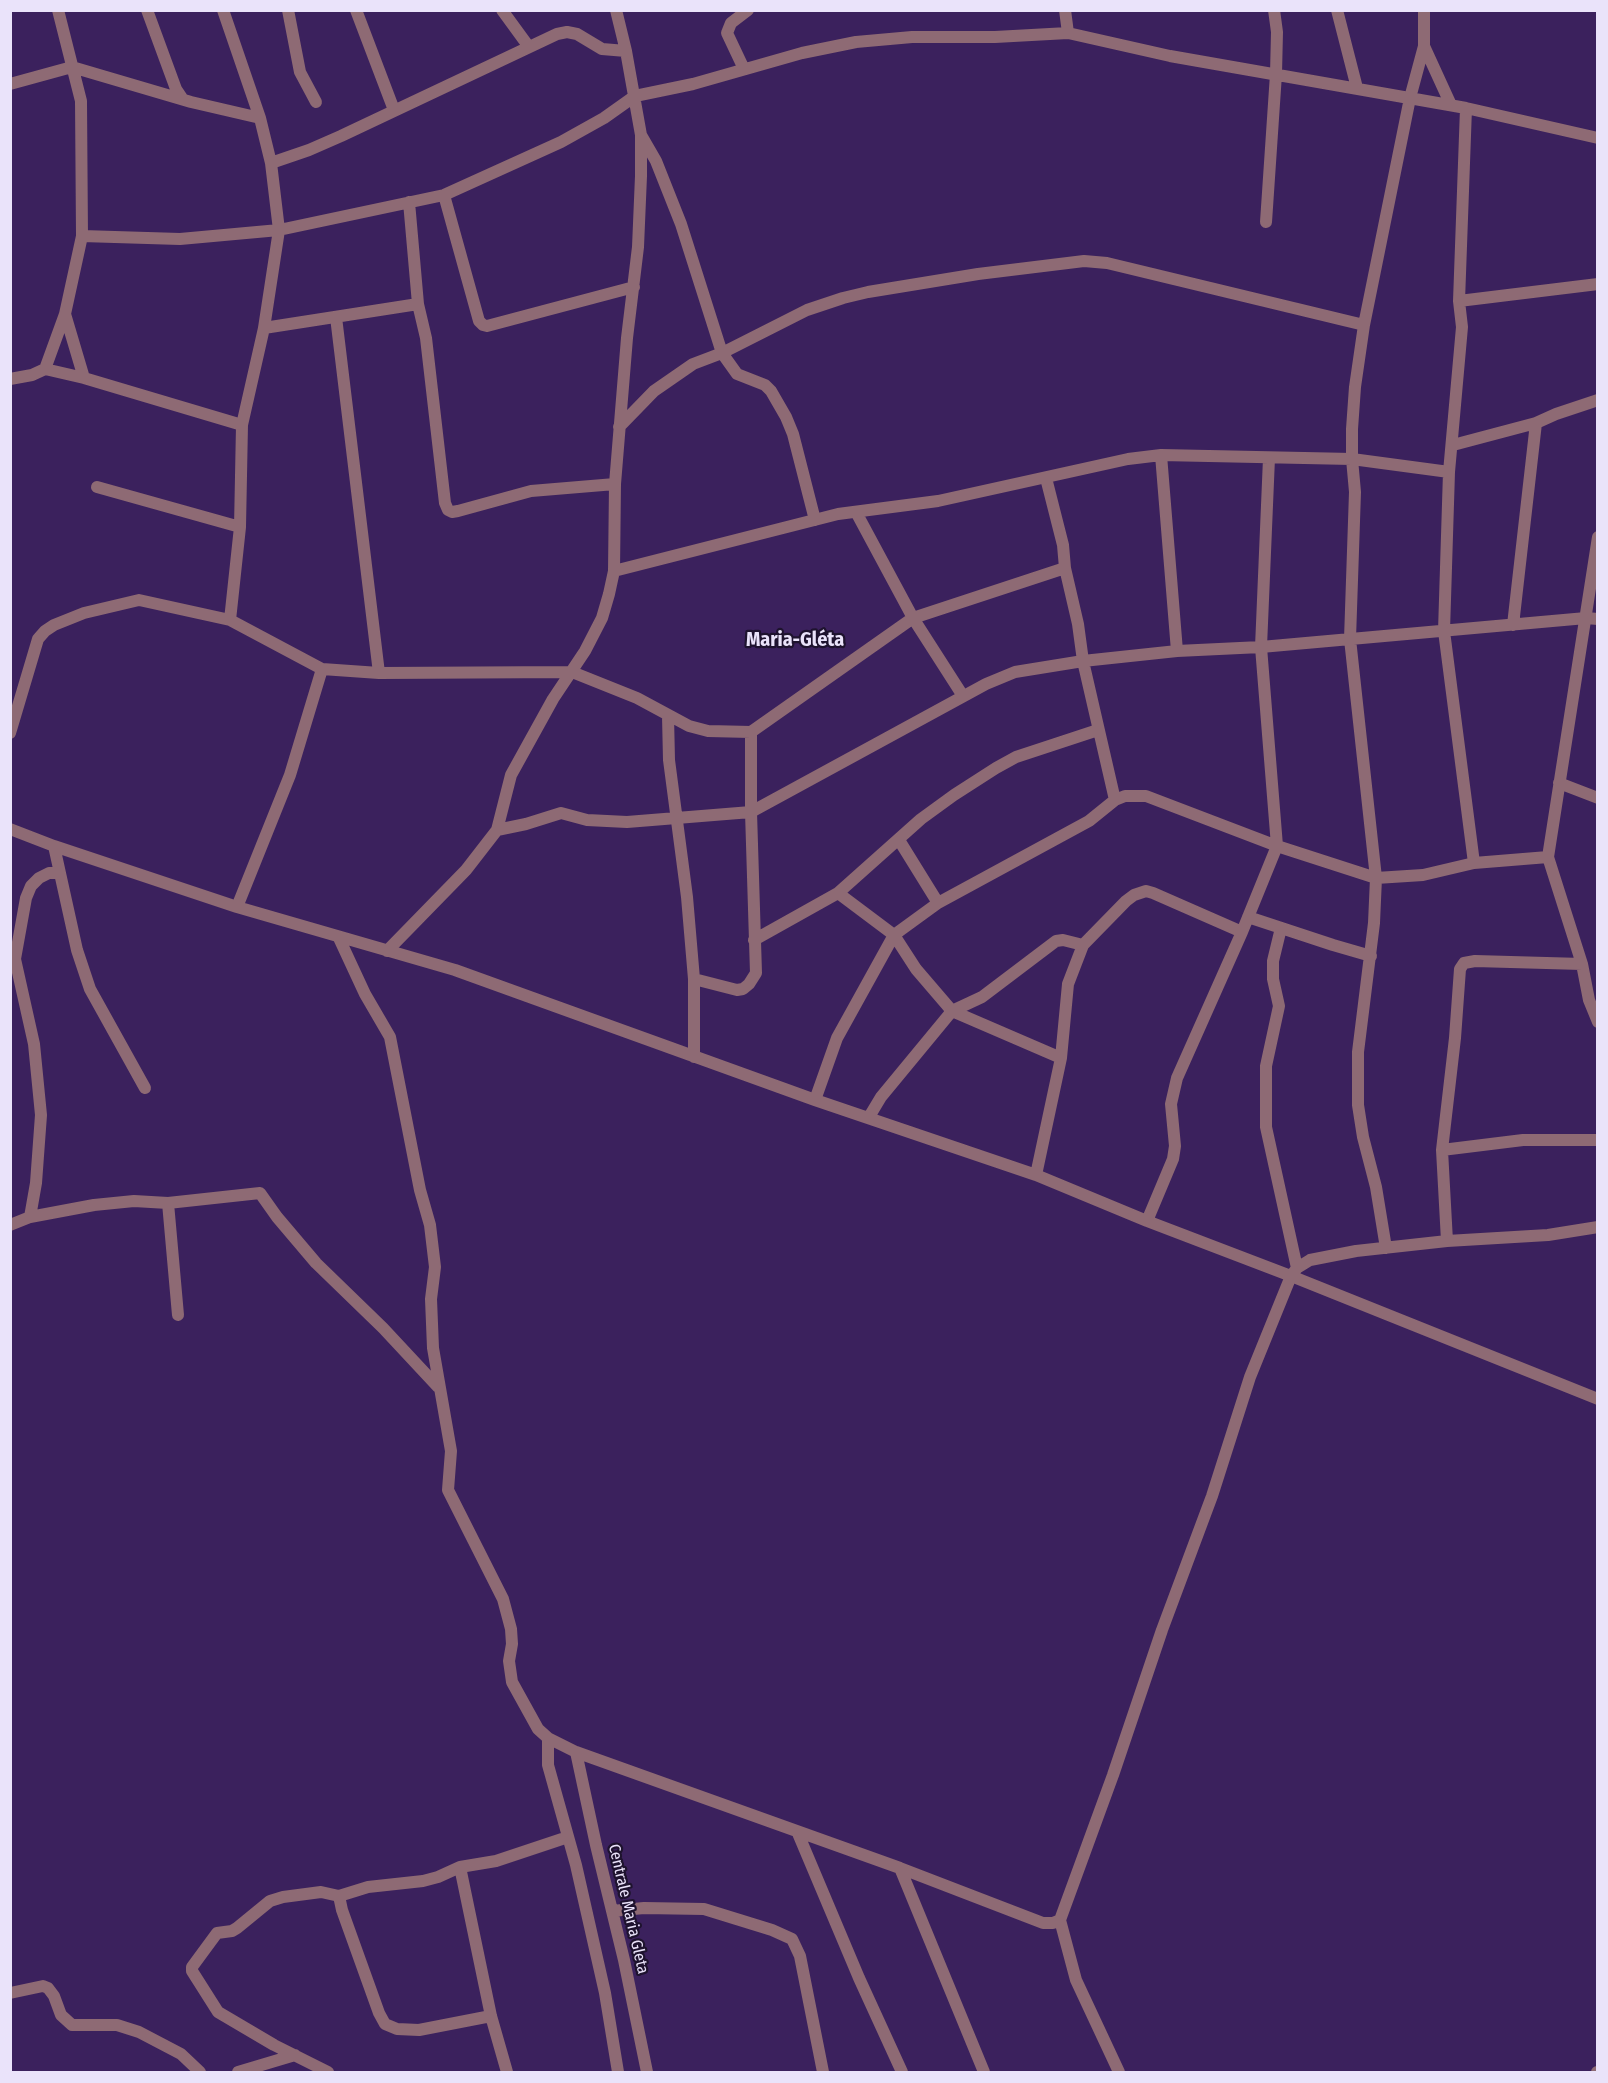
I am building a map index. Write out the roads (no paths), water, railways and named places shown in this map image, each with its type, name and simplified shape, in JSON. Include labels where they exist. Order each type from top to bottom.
[{"type":"street","points":[[45,369],[65,314],[82,236],[81,108],[58,10]]},
{"type":"street","points":[[147,10],[176,89],[182,98]]},
{"type":"street","points":[[223,10],[260,118],[271,163],[279,230],[264,328],[242,425],[240,527],[230,620]]},
{"type":"street","points":[[288,10],[300,72],[316,102]]},
{"type":"street","points":[[356,10],[394,110]]},
{"type":"street","points":[[502,10],[529,47]]},
{"type":"street","points":[[387,951],[466,870],[497,830],[511,775],[602,618],[614,571],[615,484],[640,212],[641,135],[616,10]]},
{"type":"street","points":[[744,69],[727,33],[731,23],[748,10]]},
{"type":"street","points":[[1065,10],[1068,33]]},
{"type":"street","points":[[1266,222],[1276,74],[1277,32],[1274,10]]},
{"type":"street","points":[[1337,10],[1357,88]]},
{"type":"street","points":[[1386,1248],[1376,1187],[1363,1137],[1358,1105],[1358,1052],[1371,956],[1376,878],[1350,639],[1354,492],[1352,459],[1355,387],[1364,325],[1410,98],[1424,46],[1424,10]]},
{"type":"street","points":[[271,163],[309,150],[557,34],[567,32],[577,34],[602,49],[626,51]]},
{"type":"street","points":[[82,236],[180,239],[279,230],[444,195],[561,142],[604,118],[635,96],[693,84],[802,53],[856,42],[912,37],[995,37],[1068,33],[1170,56],[1451,105],[1598,138]]},
{"type":"street","points":[[1424,46],[1451,105]]},
{"type":"street","points":[[10,84],[72,67],[260,118]]},
{"type":"street","points":[[1466,108],[1459,301],[1462,327],[1449,472],[1444,631],[1474,863]]},
{"type":"street","points":[[641,135],[656,161],[681,224],[722,353],[737,374],[765,385],[778,402],[793,434],[815,520]]},
{"type":"street","points":[[444,195],[479,321],[483,325],[487,326],[634,287]]},
{"type":"street","points":[[409,202],[418,304],[426,338],[445,504],[448,510],[458,511],[531,491],[615,484]]},
{"type":"street","points":[[619,427],[654,391],[693,364],[722,353],[807,310],[843,298],[978,274],[1084,261],[1107,263],[1364,325]]},
{"type":"street","points":[[1459,301],[1598,284]]},
{"type":"street","points":[[264,328],[418,304]]},
{"type":"street","points":[[65,314],[84,378]]},
{"type":"street","points":[[336,316],[379,673]]},
{"type":"street","points":[[10,379],[32,375],[45,369],[84,378],[242,425]]},
{"type":"street","points":[[1453,445],[1536,423],[1598,400]]},
{"type":"street","points":[[1514,625],[1536,423]]},
{"type":"street","points":[[614,571],[815,520],[938,501],[1128,459],[1161,455],[1352,459],[1449,472]]},
{"type":"street","points":[[1161,455],[1177,651]]},
{"type":"street","points":[[1147,1221],[1173,1159],[1175,1146],[1171,1104],[1175,1084],[1277,846],[1261,647],[1269,458]]},
{"type":"street","points":[[1046,478],[1063,545],[1065,568],[1078,624],[1083,661],[1115,800]]},
{"type":"street","points":[[97,488],[240,527]]},
{"type":"street","points":[[856,512],[913,618],[963,696]]},
{"type":"street","points":[[1597,537],[1592,618],[1559,783],[1548,857],[1598,1022]]},
{"type":"street","points":[[10,733],[38,639],[54,625],[84,613],[139,600],[230,620],[322,669],[379,673],[572,672],[637,698],[689,726],[708,731],[751,732],[913,618],[1065,568]]},
{"type":"street","points":[[497,830],[561,813],[586,820],[627,822],[751,812],[963,696],[1016,672],[1083,661],[1177,651],[1261,647],[1592,618]]},
{"type":"street","points":[[237,907],[290,775],[322,669]]},
{"type":"street","points":[[668,716],[669,760],[687,897],[694,979],[693,1057]]},
{"type":"street","points":[[754,940],[838,893],[935,808],[996,768],[1017,757],[1098,730]]},
{"type":"street","points":[[694,979],[730,989],[742,989],[756,973],[751,732]]},
{"type":"street","points":[[1559,783],[1598,798]]},
{"type":"street","points":[[815,1100],[837,1038],[894,935],[938,903],[1089,820],[1115,800],[1125,796],[1146,796],[1277,846],[1376,878],[1423,875],[1474,863],[1548,857]]},
{"type":"street","points":[[10,829],[237,907],[455,970],[693,1057],[1036,1175],[1147,1221],[1294,1272],[1598,1398]]},
{"type":"street","points":[[899,840],[938,903]]},
{"type":"street","points":[[54,846],[77,951],[90,989],[145,1088]]},
{"type":"street","points":[[30,1217],[36,1183],[41,1115],[34,1044],[15,959],[26,898],[31,886],[39,878],[49,873],[60,873]]},
{"type":"street","points":[[1036,1175],[1061,1058],[1068,984],[1083,945],[1126,901],[1146,891],[1242,932]]},
{"type":"street","points":[[838,893],[894,935],[916,969],[952,1011],[1061,1058]]},
{"type":"street","points":[[1248,917],[1371,956]]},
{"type":"street","points":[[1281,928],[1273,961],[1273,979],[1279,1006],[1266,1066],[1266,1127],[1294,1272]]},
{"type":"street","points":[[339,938],[365,994],[390,1037],[420,1190],[430,1225],[435,1267],[431,1324],[439,1388],[451,1451],[447,1490],[481,1554],[507,1612],[511,1636],[509,1661],[512,1682],[538,1729],[548,1738],[576,1752],[900,1868],[1043,1923],[1060,1920]]},
{"type":"street","points":[[869,1117],[881,1097],[952,1011],[982,997],[1056,941],[1064,940],[1083,945]]},
{"type":"street","points":[[1447,1241],[1442,1150],[1455,1038],[1460,969],[1464,963],[1475,961],[1582,964]]},
{"type":"street","points":[[1442,1150],[1523,1140],[1598,1140]]},
{"type":"street","points":[[10,1225],[30,1217],[94,1205],[134,1201],[168,1203],[260,1193],[316,1263],[383,1328],[439,1388]]},
{"type":"street","points":[[168,1203],[178,1315]]},
{"type":"street","points":[[1119,2073],[1076,1980],[1060,1920],[1113,1775],[1162,1630],[1212,1496],[1251,1377],[1294,1272],[1310,1260],[1324,1256],[1447,1241],[1548,1235],[1598,1227]]},
{"type":"street","points":[[548,1738],[548,1765],[568,1837],[605,1993],[618,2073]]},
{"type":"street","name":"Centrale Maria Gleta","points":[[576,1752],[647,2073]]},
{"type":"street","points":[[797,1831],[902,2073]]},
{"type":"street","points":[[328,2073],[218,2012],[192,1971],[192,1967],[218,1933],[232,1931],[270,1901],[283,1897],[314,1892],[339,1896],[368,1887],[423,1881],[460,1867],[496,1861],[568,1837]]},
{"type":"street","points":[[460,1867],[491,2016],[507,2073]]},
{"type":"street","points":[[900,1868],[984,2073]]},
{"type":"street","points":[[339,1896],[360,1962],[385,2024],[397,2030],[419,2030],[491,2016]]},
{"type":"street","points":[[612,1911],[644,1908],[704,1909],[772,1930],[792,1939],[800,1956],[823,2073]]},
{"type":"street","points":[[10,1993],[43,1986],[54,1996],[62,2015],[72,2025],[117,2025],[139,2032],[181,2054],[200,2073]]},
{"type":"street","points":[[238,2073],[295,2055]]},
{"type":"district","name":"Maria-Gléta","points":[[795,640]]}]
